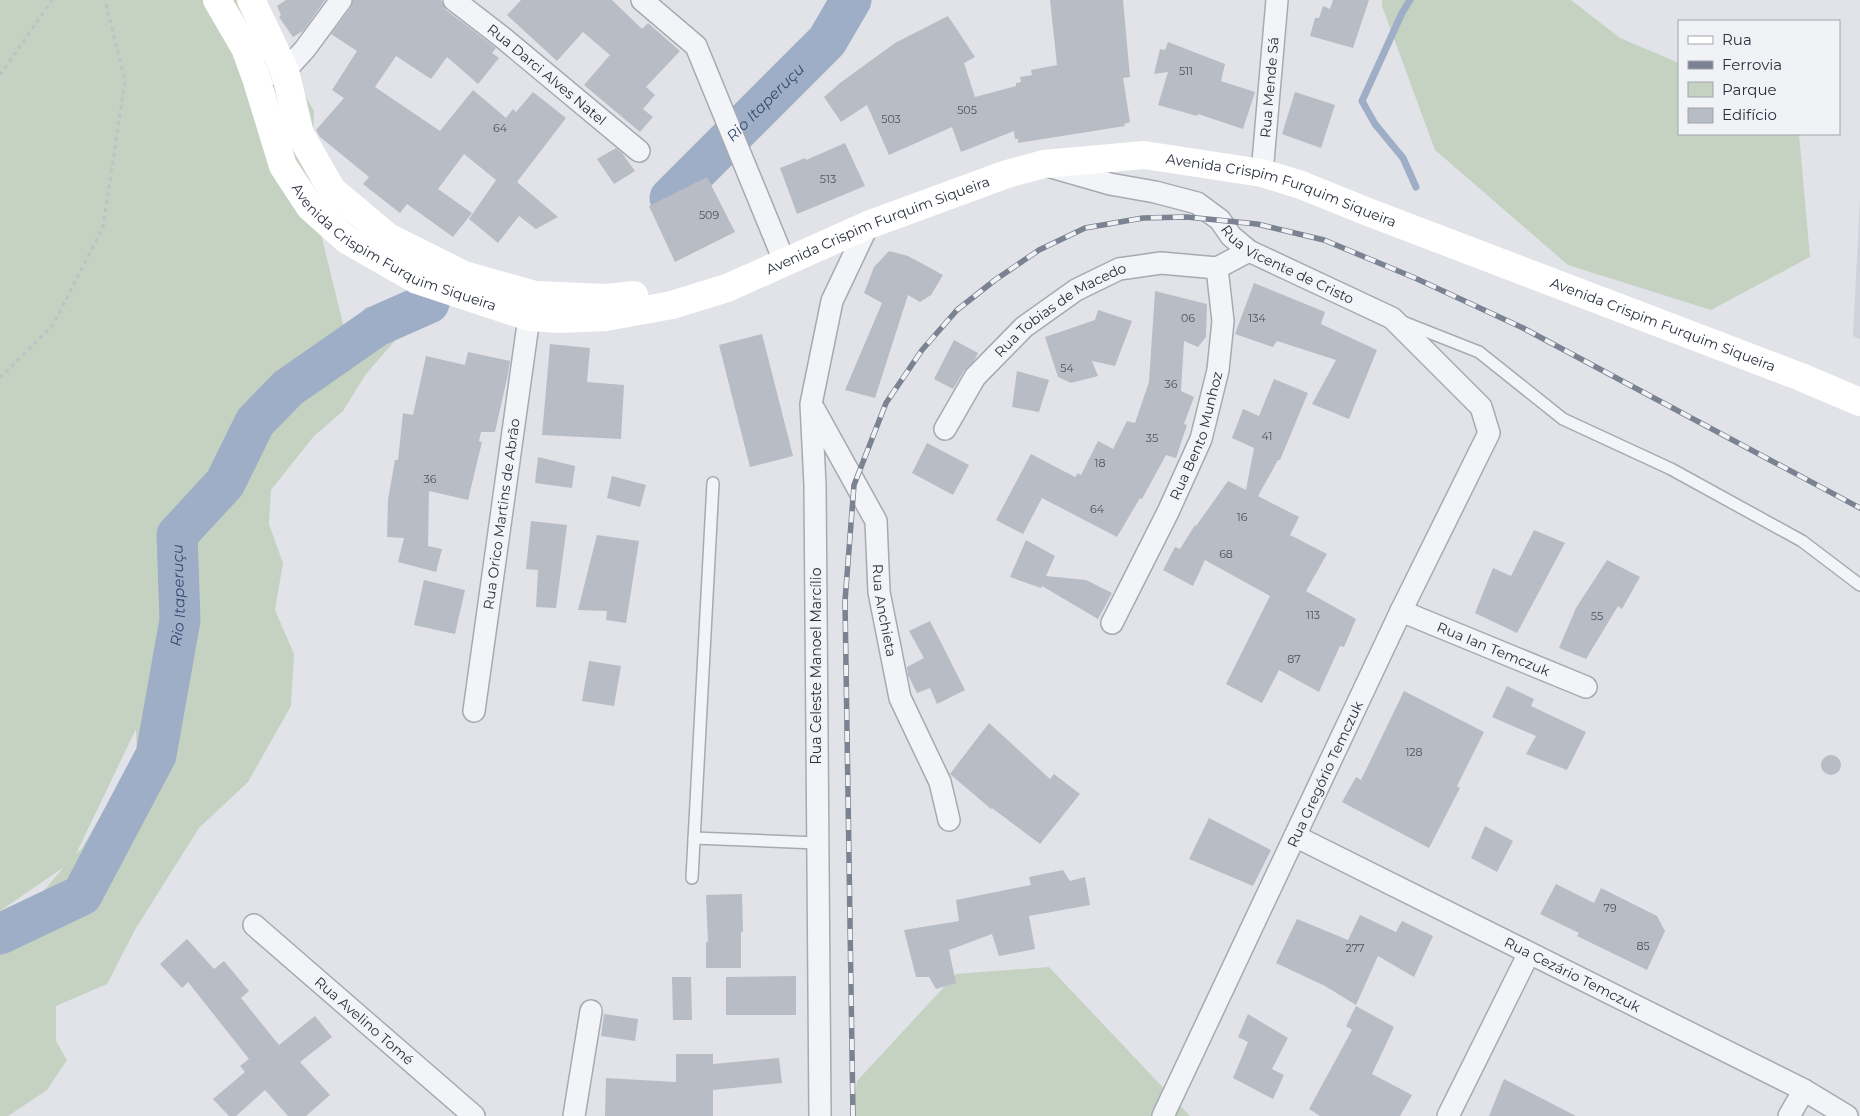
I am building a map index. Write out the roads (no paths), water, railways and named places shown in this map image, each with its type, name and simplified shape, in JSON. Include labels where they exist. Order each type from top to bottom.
[{"type":"main road","name":"Avenida Crispim Furquim Siqueira","points":[[217,0],[245,48],[283,166],[310,207],[348,240],[417,280],[529,317],[559,319],[606,317],[672,305],[728,288],[868,225],[1007,174],[1044,164],[1144,154],[1262,173],[1301,185],[1801,377],[1860,402]]},
{"type":"main road","name":"Avenida Crispim Furquim Siqueira","points":[[251,0],[285,71],[300,134],[332,190],[388,237],[464,276],[535,295],[607,298],[670,289],[696,297]]},
{"type":"street","points":[[256,78],[285,71],[305,49],[341,0]]},
{"type":"street","name":"Rua Darci Alves Natel","points":[[454,0],[502,37],[638,150]]},
{"type":"street","points":[[642,0],[696,46],[785,263]]},
{"type":"street","name":"Rua Mende Sá","points":[[1262,173],[1277,0]]},
{"type":"street","name":"Rua Vicente de Cristo","points":[[1044,164],[1110,184],[1155,192],[1197,203],[1220,220],[1231,236],[1249,252],[1392,318],[1481,407],[1488,433]]},
{"type":"street","name":"Rua Celeste Manoel Marcílio","points":[[820,1116],[815,485],[811,404],[832,301],[868,225]]},
{"type":"street","points":[[1217,268],[1249,252]]},
{"type":"street","name":"Rua Tobias de Macedo","points":[[945,429],[975,377],[1024,326],[1076,290],[1119,269],[1161,263],[1217,268]]},
{"type":"street","name":"Rua Bento Munhoz","points":[[1112,623],[1168,512],[1201,439],[1218,370],[1223,321],[1217,268]]},
{"type":"street","name":"Rua Orico Martins de Abrão","points":[[474,711],[529,317]]},
{"type":"street","name":"Rua Anchieta","points":[[811,404],[876,521],[879,592],[900,698],[940,782],[950,820]]},
{"type":"street","name":"Rua Gregório Temczuk","points":[[1162,1116],[1401,611],[1488,433]]},
{"type":"street","name":"Rua Ian Temczuk","points":[[1401,611],[1586,687]]},
{"type":"street","name":"Rua Cezário Temczuk","points":[[1296,836],[1804,1090],[1847,1116]]},
{"type":"street","name":"Rua Avelino Tomé","points":[[254,924],[474,1116]]},
{"type":"street","points":[[1448,1116],[1530,953]]},
{"type":"street","points":[[574,1116],[591,1011]]},
{"type":"street","points":[[1789,1116],[1804,1090]]},
{"type":"lane","points":[[1392,318],[1479,352],[1563,419],[1671,469],[1802,541],[1860,585]]},
{"type":"lane","points":[[692,878],[713,483]]},
{"type":"lane","points":[[694,838],[817,843]]},
{"type":"waterway","name":"Rio Itaperuçu","points":[[670,198],[827,41],[851,0]]},
{"type":"waterway","points":[[1410,0],[1402,13],[1362,101],[1375,124],[1403,158],[1416,187]]},
{"type":"waterway","name":"Rio Itaperuçu","points":[[0,934],[82,895],[156,755],[180,620],[177,535],[225,483],[255,422],[288,388],[377,326],[429,303]]},
{"type":"railway","points":[[853,1116],[845,601],[854,485],[886,403],[922,350],[957,310],[995,280],[1039,250],[1085,228],[1143,218],[1187,217],[1257,224],[1324,240],[1415,278],[1523,328],[1860,508]]}]
